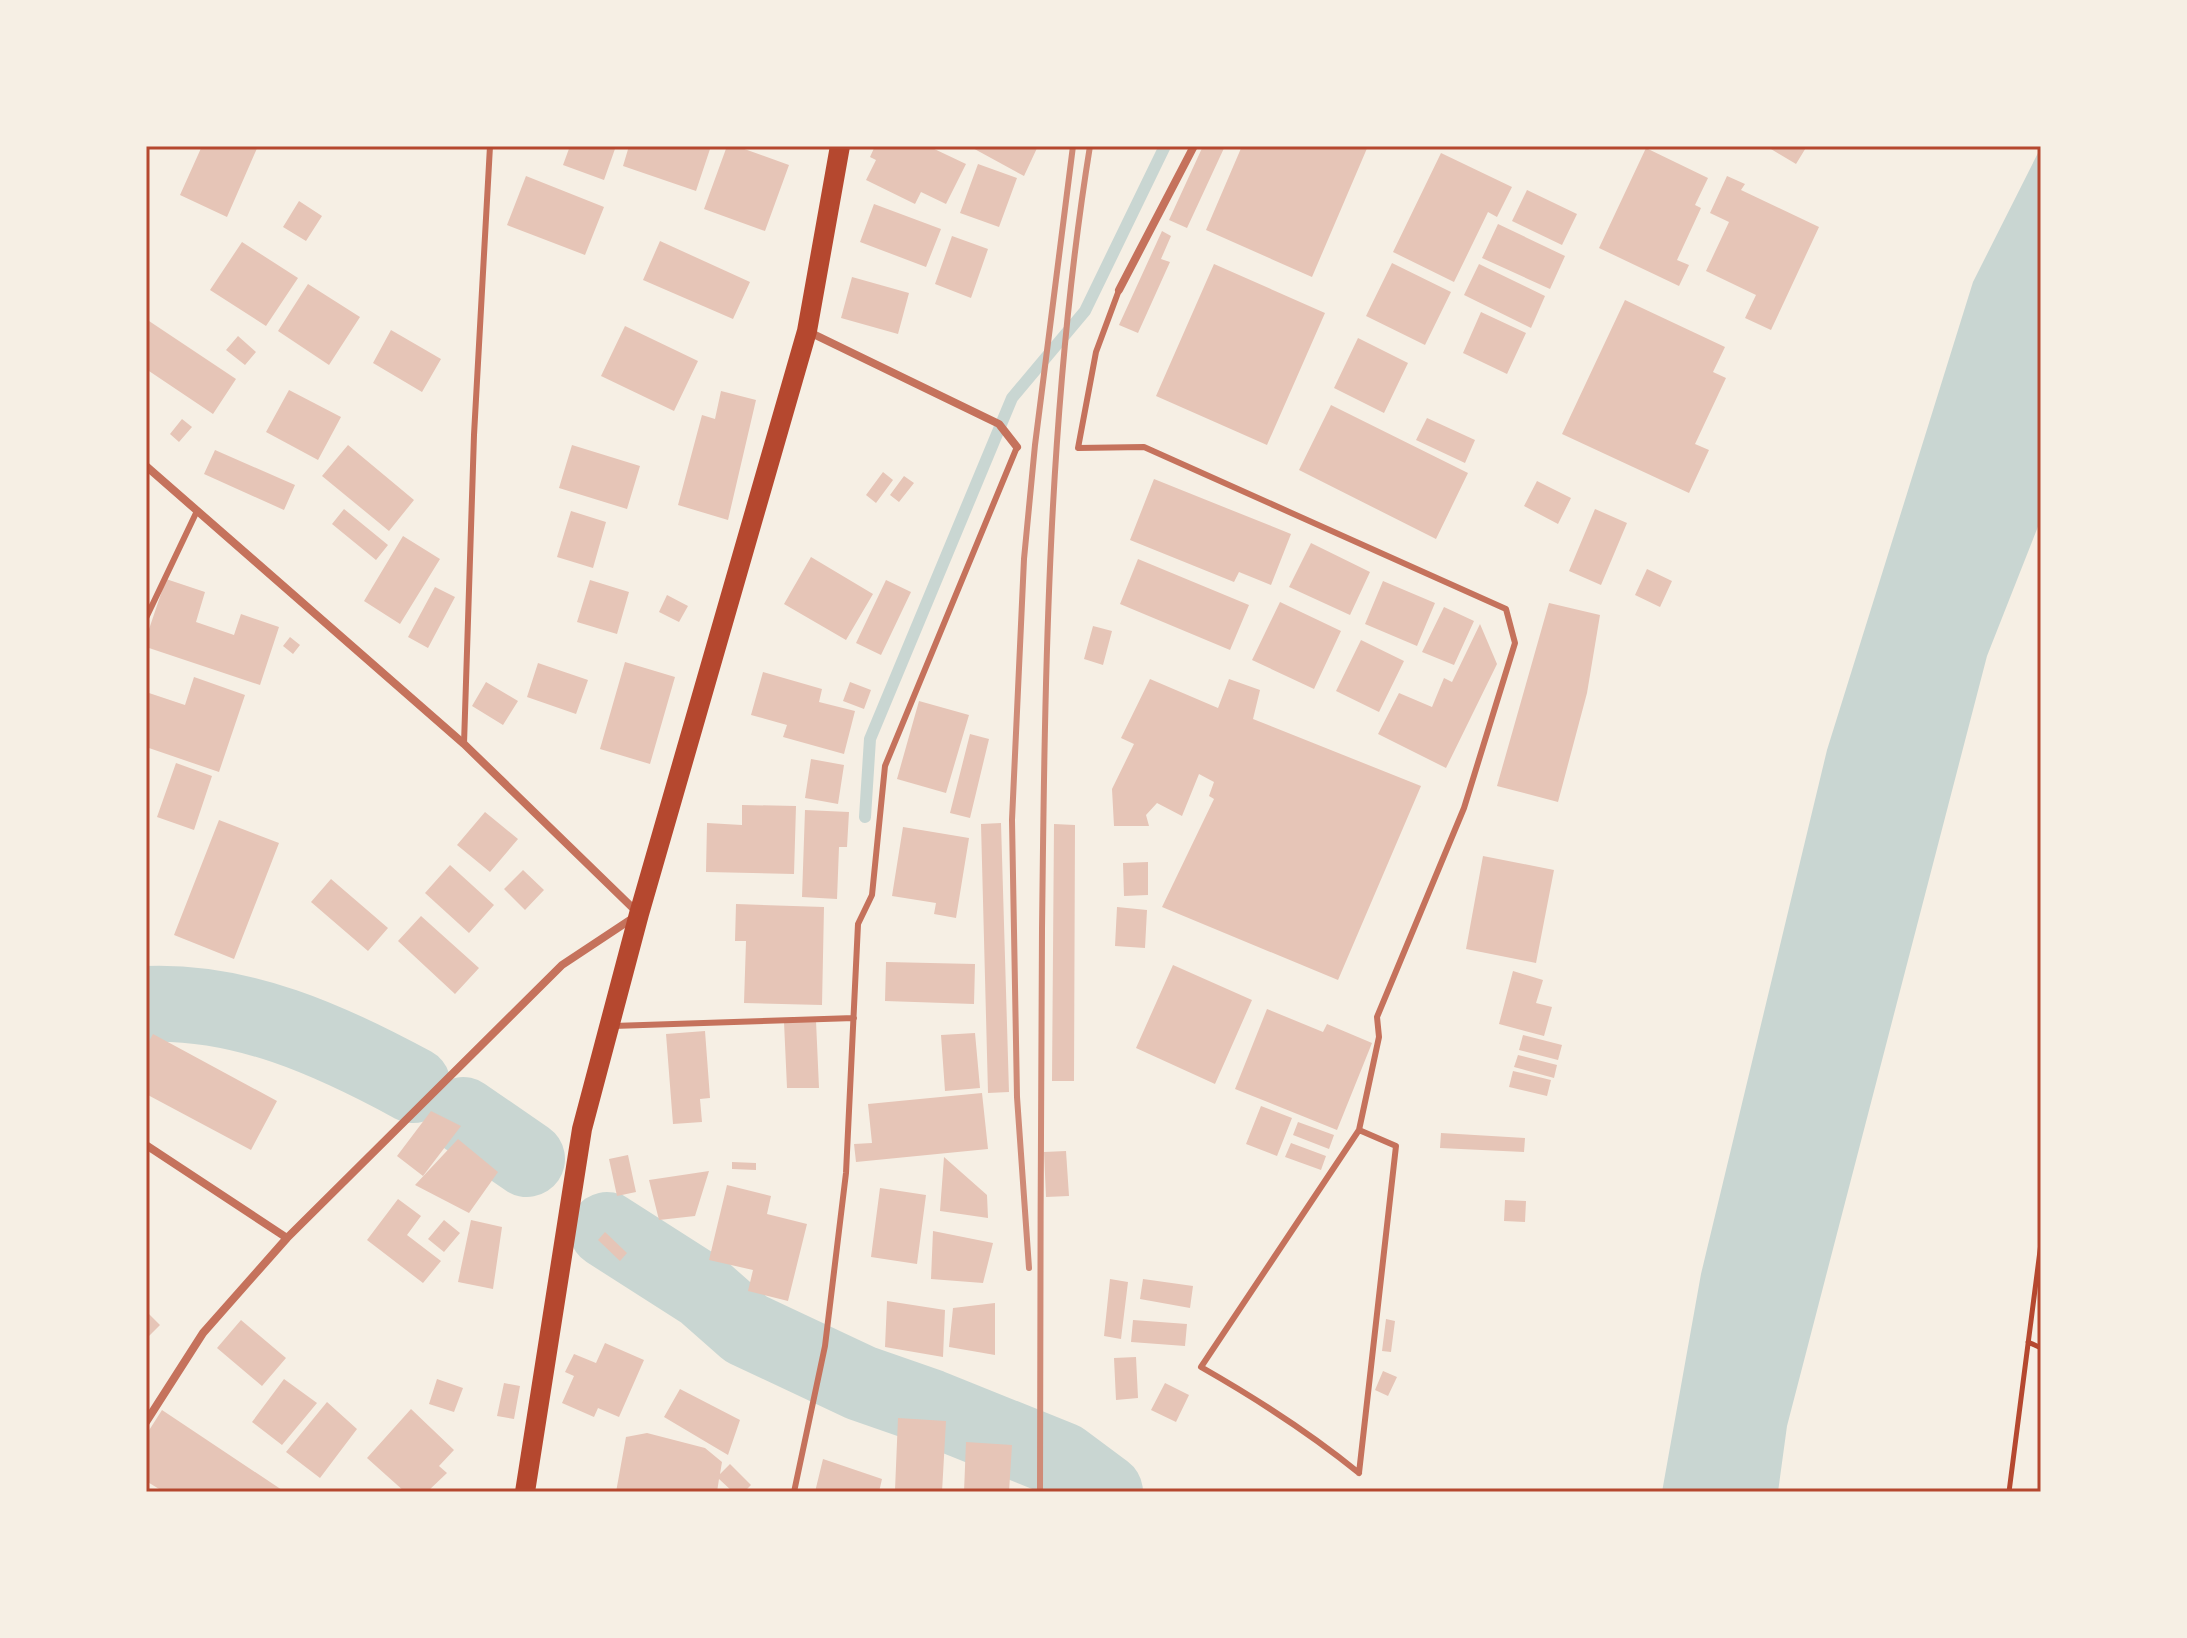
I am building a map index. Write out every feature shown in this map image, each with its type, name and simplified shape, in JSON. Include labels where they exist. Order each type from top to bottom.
[{"type":"main road","points":[[525,1492],[582,1129],[639,914],[807,331],[840,146]]},
{"type":"street","points":[[1119,290],[1194,146]]},
{"type":"street","points":[[807,331],[999,424],[1017,447]]},
{"type":"street","points":[[146,466],[464,744],[639,914],[562,965],[287,1238],[203,1333],[146,1422]]},
{"type":"street","points":[[146,1145],[287,1238]]},
{"type":"lane","points":[[464,744],[474,435],[490,146]]},
{"type":"lane","points":[[1119,290],[1096,352],[1078,448],[1144,447],[1506,609],[1515,643],[1464,808],[1377,1017],[1379,1037],[1359,1130],[1201,1367],[1313,1435],[1359,1473],[1396,1146],[1359,1130]]},
{"type":"lane","points":[[794,1492],[829,1318],[846,1173],[858,924],[872,895],[885,766],[1017,447]]},
{"type":"lane","points":[[146,618],[197,511]]},
{"type":"lane","points":[[610,1026],[854,1018]]},
{"type":"path","points":[[2009,1492],[2041,1243]]},
{"type":"path","points":[[2028,1342],[2041,1348]]},
{"type":"shaded area","points":[[2041,147],[2041,519],[1987,656],[1787,1426],[1778,1492],[1662,1492],[1701,1274],[1827,750],[1973,282]]},
{"type":"building","points":[[202,146],[258,146],[227,217],[180,195]]},
{"type":"building","points":[[570,146],[616,146],[604,180],[563,165]]},
{"type":"building","points":[[629,146],[711,146],[696,191],[623,166]]},
{"type":"building","points":[[727,146],[736,146],[789,165],[765,231],[704,209]]},
{"type":"building","points":[[875,146],[928,146],[966,164],[946,204],[921,192],[915,204],[866,180],[876,160],[870,157]]},
{"type":"building","points":[[969,146],[1038,146],[1024,176]]},
{"type":"building","points":[[1203,146],[1225,146],[1187,228],[1169,220]]},
{"type":"building","points":[[1242,146],[1368,146],[1312,277],[1206,230]]},
{"type":"building","points":[[1766,146],[1807,146],[1796,164]]},
{"type":"building","points":[[1646,148],[1708,178],[1695,205],[1701,208],[1677,260],[1689,265],[1679,286],[1599,248]]},
{"type":"building","points":[[1441,153],[1512,187],[1497,217],[1488,212],[1454,282],[1393,252]]},
{"type":"building","points":[[978,164],[1017,178],[999,227],[960,213]]},
{"type":"building","points":[[526,176],[604,207],[585,255],[507,225]]},
{"type":"building","points":[[1727,176],[1745,184],[1741,190],[1819,227],[1771,330],[1745,318],[1756,295],[1706,271],[1729,222],[1710,213]]},
{"type":"building","points":[[1527,190],[1577,214],[1562,245],[1512,221]]},
{"type":"building","points":[[299,201],[322,216],[306,241],[283,227]]},
{"type":"building","points":[[874,204],[941,229],[926,267],[860,242]]},
{"type":"building","points":[[1498,224],[1565,256],[1550,289],[1482,258]]},
{"type":"building","points":[[1162,231],[1171,236],[1161,259],[1170,262],[1138,333],[1119,325]]},
{"type":"building","points":[[952,236],[988,249],[971,298],[935,284]]},
{"type":"building","points":[[660,241],[750,282],[733,319],[643,280]]},
{"type":"building","points":[[242,242],[298,278],[266,326],[210,290]]},
{"type":"building","points":[[1392,263],[1451,292],[1425,345],[1366,316]]},
{"type":"building","points":[[1214,264],[1325,313],[1267,445],[1156,396]]},
{"type":"building","points":[[1479,264],[1545,296],[1531,328],[1464,295]]},
{"type":"building","points":[[852,277],[909,293],[898,334],[841,318]]},
{"type":"building","points":[[308,284],[360,317],[329,365],[278,331]]},
{"type":"building","points":[[1625,300],[1725,347],[1713,372],[1726,378],[1695,444],[1709,450],[1689,493],[1562,434]]},
{"type":"building","points":[[1481,312],[1526,333],[1507,374],[1463,353]]},
{"type":"building","points":[[146,319],[236,379],[213,414],[146,369]]},
{"type":"building","points":[[625,326],[698,361],[674,411],[601,376]]},
{"type":"building","points":[[391,330],[441,359],[422,392],[373,363]]},
{"type":"building","points":[[238,336],[256,352],[245,365],[226,350]]},
{"type":"building","points":[[1358,338],[1408,363],[1384,413],[1334,388]]},
{"type":"building","points":[[289,390],[341,417],[318,460],[266,432]]},
{"type":"building","points":[[721,391],[756,400],[728,520],[678,505],[702,415],[715,419]]},
{"type":"building","points":[[1331,405],[1468,473],[1436,539],[1299,470]]},
{"type":"building","points":[[1427,418],[1475,440],[1465,463],[1416,440]]},
{"type":"building","points":[[182,419],[192,427],[179,442],[170,434]]},
{"type":"building","points":[[348,445],[414,500],[389,531],[322,476]]},
{"type":"building","points":[[572,445],[640,466],[627,509],[559,488]]},
{"type":"building","points":[[215,450],[295,485],[284,510],[204,474]]},
{"type":"building","points":[[883,472],[893,480],[876,503],[866,495]]},
{"type":"building","points":[[904,476],[914,483],[899,502],[890,495]]},
{"type":"building","points":[[1154,479],[1291,534],[1271,585],[1239,572],[1234,582],[1130,540]]},
{"type":"building","points":[[1537,481],[1571,498],[1558,524],[1524,506]]},
{"type":"building","points":[[344,509],[388,545],[376,560],[332,524]]},
{"type":"building","points":[[1595,509],[1627,523],[1601,585],[1569,571]]},
{"type":"building","points":[[571,511],[606,522],[593,568],[557,557]]},
{"type":"building","points":[[403,536],[440,559],[400,624],[364,601]]},
{"type":"building","points":[[1311,543],[1370,572],[1350,615],[1289,587]]},
{"type":"building","points":[[811,557],[873,594],[846,640],[784,604]]},
{"type":"building","points":[[1138,559],[1249,605],[1230,650],[1120,604]]},
{"type":"building","points":[[1647,569],[1672,581],[1660,607],[1635,595]]},
{"type":"building","points":[[166,579],[205,592],[196,622],[234,635],[241,614],[279,627],[260,685],[146,647],[146,638]]},
{"type":"building","points":[[590,580],[629,592],[617,634],[577,622]]},
{"type":"building","points":[[886,580],[911,592],[881,655],[856,643]]},
{"type":"building","points":[[1383,581],[1435,603],[1417,646],[1365,624]]},
{"type":"building","points":[[435,587],[455,597],[428,648],[408,637]]},
{"type":"building","points":[[667,595],[688,606],[679,622],[659,612]]},
{"type":"building","points":[[1280,602],[1341,631],[1314,689],[1252,660]]},
{"type":"building","points":[[1549,603],[1600,615],[1587,693],[1558,802],[1497,786]]},
{"type":"building","points":[[1444,607],[1474,621],[1454,665],[1422,652]]},
{"type":"building","points":[[1480,624],[1497,664],[1446,768],[1378,734],[1399,693],[1432,707],[1444,678],[1452,682]]},
{"type":"building","points":[[1093,626],[1112,631],[1103,665],[1084,659]]},
{"type":"building","points":[[290,637],[300,645],[293,654],[283,646]]},
{"type":"building","points":[[1361,640],[1404,661],[1379,712],[1336,691]]},
{"type":"building","points":[[625,662],[675,677],[650,764],[600,749]]},
{"type":"building","points":[[538,663],[588,680],[576,714],[527,697]]},
{"type":"building","points":[[763,672],[822,689],[819,702],[855,711],[844,754],[783,737],[787,725],[751,715]]},
{"type":"building","points":[[194,677],[245,695],[219,772],[146,747],[146,692],[185,705]]},
{"type":"building","points":[[1150,679],[1218,708],[1229,679],[1260,690],[1253,719],[1421,786],[1338,980],[1162,907],[1214,799],[1209,796],[1214,782],[1199,774],[1182,816],[1157,803],[1146,815],[1149,826],[1114,826],[1112,789],[1134,744],[1121,738]]},
{"type":"building","points":[[486,682],[518,701],[503,725],[472,706]]},
{"type":"building","points":[[850,682],[871,690],[864,709],[843,701]]},
{"type":"building","points":[[919,701],[969,715],[946,793],[897,779]]},
{"type":"building","points":[[970,734],[989,739],[970,818],[950,813]]},
{"type":"building","points":[[811,759],[844,765],[838,804],[805,798]]},
{"type":"building","points":[[176,763],[212,776],[194,830],[157,817]]},
{"type":"building","points":[[742,805],[796,806],[794,874],[706,872],[707,823],[742,825]]},
{"type":"building","points":[[805,810],[849,812],[847,847],[839,847],[837,899],[802,897]]},
{"type":"building","points":[[485,812],[518,839],[490,872],[457,845]]},
{"type":"building","points":[[219,820],[279,843],[234,959],[174,935]]},
{"type":"building","points":[[1001,823],[1009,1092],[988,1093],[981,824]]},
{"type":"building","points":[[1054,824],[1075,825],[1074,1081],[1052,1081]]},
{"type":"building","points":[[903,827],[969,838],[956,918],[934,914],[936,903],[892,896]]},
{"type":"building","points":[[1483,856],[1554,870],[1536,963],[1466,949]]},
{"type":"building","points":[[1148,862],[1148,895],[1124,896],[1123,863]]},
{"type":"building","points":[[450,865],[494,905],[469,933],[425,893]]},
{"type":"building","points":[[523,870],[544,890],[525,910],[504,889]]},
{"type":"building","points":[[331,879],[388,928],[368,951],[311,902]]},
{"type":"building","points":[[736,904],[824,907],[822,1005],[744,1003],[746,941],[735,941]]},
{"type":"building","points":[[1117,907],[1147,910],[1145,948],[1115,946]]},
{"type":"building","points":[[421,916],[479,968],[455,994],[398,941]]},
{"type":"building","points":[[886,962],[975,964],[974,1004],[885,1001]]},
{"type":"building","points":[[1173,965],[1252,1000],[1215,1084],[1136,1048]]},
{"type":"building","points":[[1513,971],[1543,980],[1536,1003],[1552,1007],[1544,1036],[1499,1024]]},
{"type":"building","points":[[1267,1009],[1323,1032],[1327,1024],[1372,1043],[1337,1130],[1235,1089]]},
{"type":"building","points":[[816,1021],[819,1088],[787,1088],[784,1022]]},
{"type":"building","points":[[705,1031],[710,1098],[700,1099],[702,1122],[673,1124],[666,1034]]},
{"type":"building","points":[[975,1033],[980,1088],[945,1091],[941,1035]]},
{"type":"building","points":[[153,1034],[277,1101],[251,1150],[146,1094],[146,1047]]},
{"type":"building","points":[[1523,1035],[1562,1045],[1558,1060],[1519,1050]]},
{"type":"building","points":[[1518,1055],[1557,1065],[1554,1078],[1514,1067]]},
{"type":"building","points":[[1513,1071],[1551,1080],[1547,1096],[1509,1087]]},
{"type":"building","points":[[982,1093],[988,1149],[856,1162],[854,1144],[872,1143],[868,1104]]},
{"type":"building","points":[[1261,1106],[1292,1118],[1277,1156],[1246,1144]]},
{"type":"building","points":[[431,1111],[461,1126],[423,1176],[397,1156]]},
{"type":"building","points":[[1298,1122],[1334,1135],[1329,1149],[1293,1135]]},
{"type":"building","points":[[1441,1133],[1525,1138],[1524,1152],[1440,1148]]},
{"type":"building","points":[[458,1139],[498,1172],[469,1213],[415,1185]]},
{"type":"building","points":[[1291,1143],[1326,1156],[1321,1170],[1285,1157]]},
{"type":"building","points":[[1066,1151],[1069,1196],[1046,1197],[1044,1152]]},
{"type":"building","points":[[628,1155],[636,1192],[617,1196],[609,1159]]},
{"type":"building","points":[[944,1157],[987,1195],[988,1218],[940,1211]]},
{"type":"building","points":[[732,1162],[756,1163],[756,1170],[732,1169]]},
{"type":"building","points":[[709,1171],[695,1216],[659,1220],[649,1180]]},
{"type":"building","points":[[727,1185],[771,1196],[767,1214],[807,1224],[788,1301],[748,1291],[753,1270],[709,1260]]},
{"type":"building","points":[[880,1188],[926,1195],[917,1264],[871,1257]]},
{"type":"building","points":[[398,1199],[421,1216],[407,1235],[441,1261],[423,1283],[367,1240]]},
{"type":"building","points":[[1505,1200],[1526,1201],[1525,1222],[1504,1221]]},
{"type":"building","points":[[444,1220],[460,1233],[444,1252],[428,1239]]},
{"type":"building","points":[[471,1220],[502,1227],[493,1289],[458,1282]]},
{"type":"building","points":[[933,1231],[993,1243],[983,1283],[931,1279]]},
{"type":"building","points":[[605,1232],[627,1253],[620,1261],[598,1240]]},
{"type":"building","points":[[1110,1279],[1128,1282],[1121,1339],[1104,1336]]},
{"type":"building","points":[[1143,1279],[1193,1286],[1190,1308],[1140,1299]]},
{"type":"building","points":[[887,1301],[945,1310],[943,1357],[885,1347]]},
{"type":"building","points":[[995,1303],[995,1355],[949,1347],[953,1308]]},
{"type":"building","points":[[146,1311],[160,1325],[146,1339]]},
{"type":"building","points":[[1386,1319],[1395,1321],[1391,1352],[1382,1351]]},
{"type":"building","points":[[241,1320],[286,1358],[262,1386],[217,1348]]},
{"type":"building","points":[[1133,1320],[1187,1324],[1185,1346],[1131,1342]]},
{"type":"building","points":[[605,1343],[644,1360],[619,1417],[598,1408],[594,1417],[562,1403],[574,1376],[565,1372],[574,1354],[596,1363]]},
{"type":"building","points":[[1136,1357],[1138,1398],[1116,1400],[1114,1358]]},
{"type":"building","points":[[1383,1371],[1397,1377],[1388,1396],[1375,1390]]},
{"type":"building","points":[[284,1379],[317,1403],[282,1445],[252,1422]]},
{"type":"building","points":[[437,1379],[463,1388],[454,1412],[429,1404]]},
{"type":"building","points":[[504,1383],[520,1386],[514,1419],[497,1416]]},
{"type":"building","points":[[1165,1383],[1189,1395],[1176,1422],[1151,1410]]},
{"type":"building","points":[[680,1389],[740,1420],[728,1455],[664,1417]]},
{"type":"building","points":[[327,1402],[357,1429],[320,1478],[286,1452]]},
{"type":"building","points":[[411,1409],[454,1450],[439,1466],[447,1473],[427,1492],[405,1492],[367,1458]]},
{"type":"building","points":[[162,1410],[285,1492],[164,1492],[146,1481],[146,1435]]},
{"type":"building","points":[[898,1418],[946,1421],[942,1492],[895,1490]]},
{"type":"building","points":[[647,1433],[705,1448],[722,1462],[720,1474],[730,1464],[751,1485],[744,1492],[733,1492],[719,1479],[717,1492],[616,1492],[626,1437]]},
{"type":"building","points":[[966,1442],[1012,1445],[1009,1492],[964,1492]]},
{"type":"building","points":[[823,1459],[882,1479],[879,1492],[815,1492]]},
{"type":"waterway","points":[[865,817],[870,739],[1012,398],[1085,311],[1165,146]]},
{"type":"waterway","points":[[146,1004],[182,1004],[217,1009],[284,1026],[350,1053],[413,1085]]},
{"type":"waterway","points":[[463,1115],[527,1159]]},
{"type":"waterway","points":[[607,1230],[704,1292],[746,1329],[861,1383],[1062,1460],[1105,1492]]},
{"type":"railway","points":[[1029,1268],[1017,1097],[1012,820],[1024,559],[1035,445],[1073,146]]},
{"type":"railway","points":[[1040,1492],[1042,930],[1047,635],[1065,341],[1090,146]]}]
